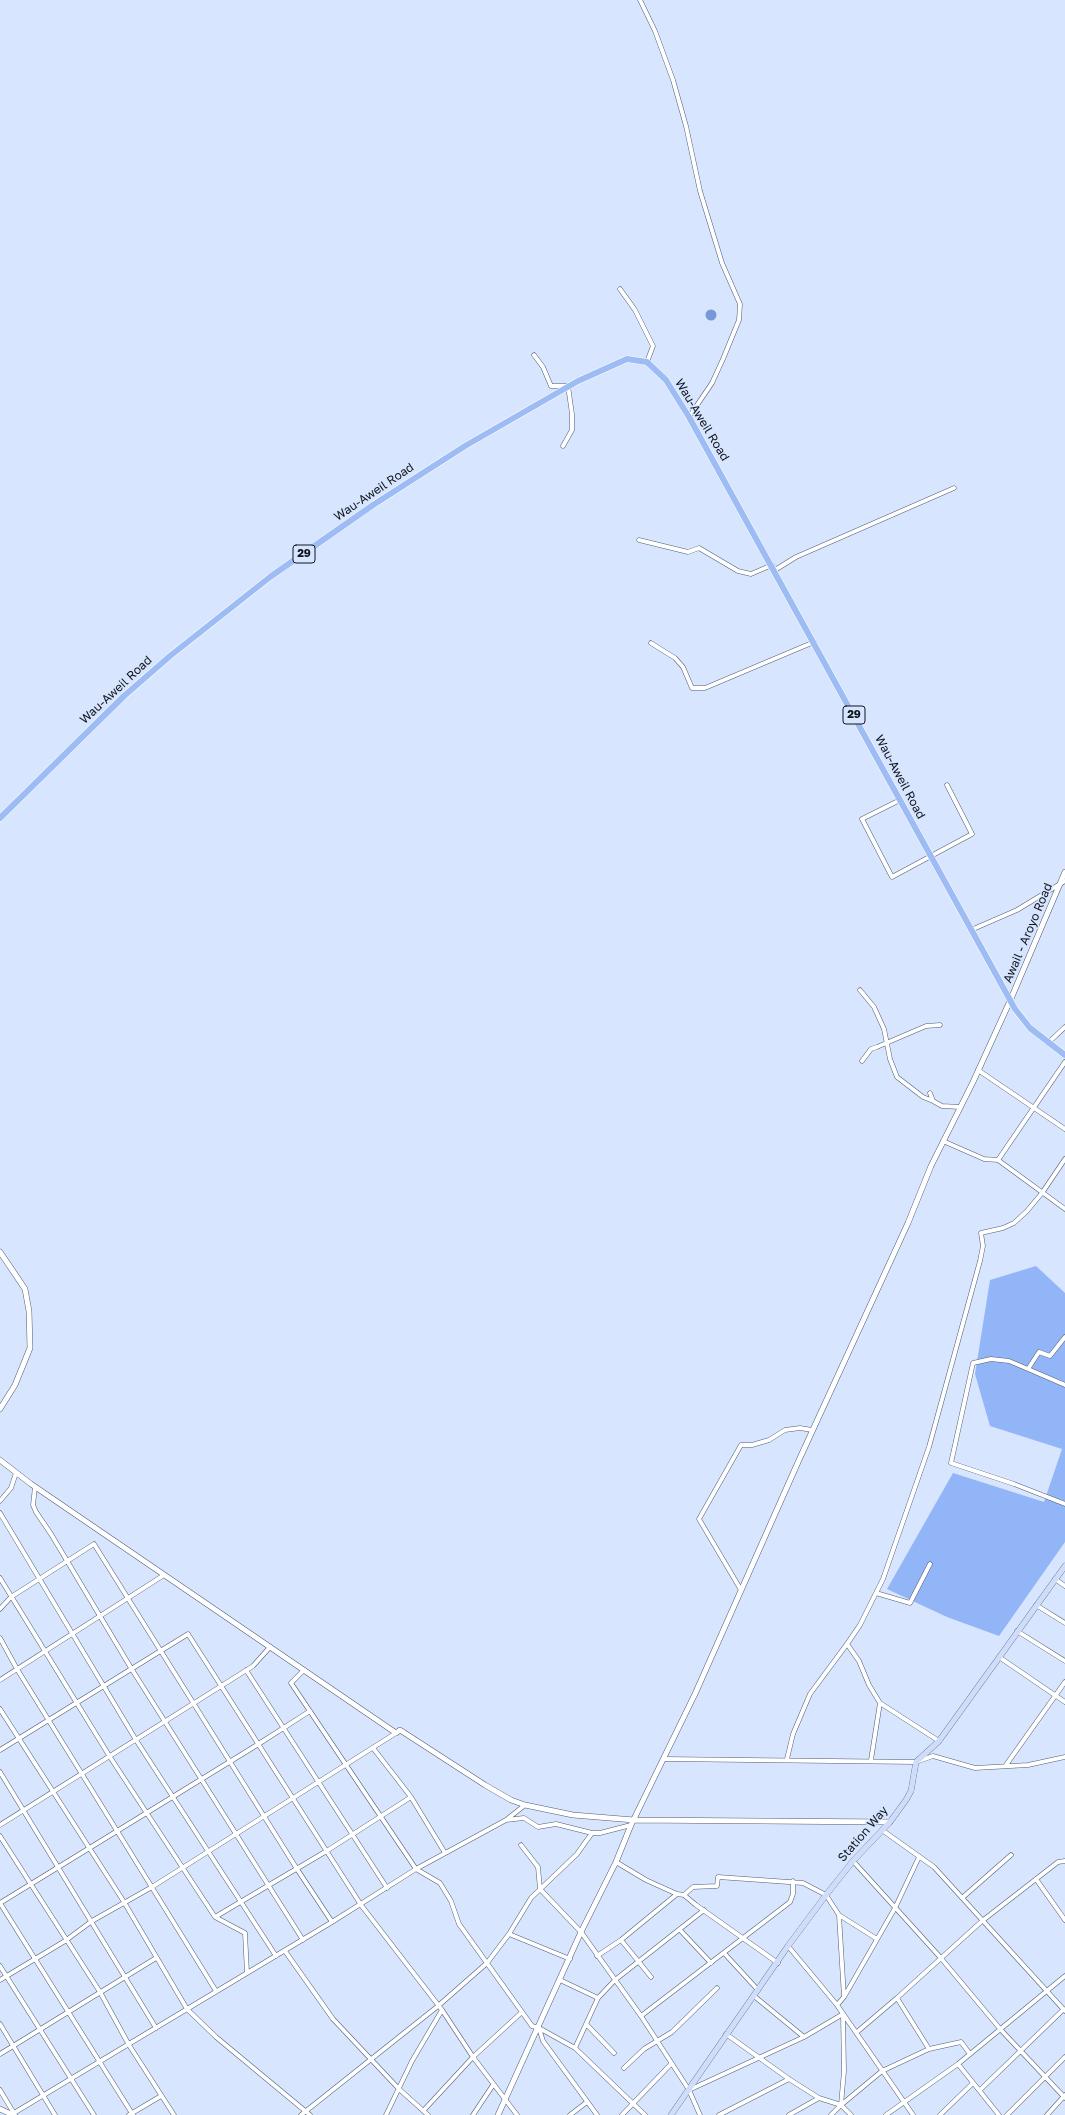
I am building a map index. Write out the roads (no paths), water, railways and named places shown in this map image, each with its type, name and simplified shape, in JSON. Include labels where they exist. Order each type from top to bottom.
[{"type":"main road","name":"Wau-Aweil Road","points":[[0,818],[124,696],[170,656],[233,606],[373,505],[465,446],[568,386],[620,361],[627,359],[647,362],[666,380],[689,417],[773,567],[802,624],[814,642],[1010,1001],[1022,1019],[1048,1043],[1065,1055]]},
{"type":"main road","points":[[916,1762],[938,1741],[1065,1566]]},
{"type":"main road","name":"Station Way","points":[[671,2115],[788,1946],[826,1895],[853,1861],[890,1822],[911,1791],[916,1762]]},
{"type":"street","points":[[640,0],[673,80],[686,126],[700,191],[722,263],[740,304],[739,320],[712,384],[689,417]]},
{"type":"street","points":[[620,289],[635,310],[653,346],[647,362]]},
{"type":"street","points":[[534,355],[543,367],[551,386],[568,386],[572,414],[572,430],[563,446]]},
{"type":"street","points":[[639,540],[688,552],[700,548],[738,571],[751,574],[773,567],[954,488]]},
{"type":"street","points":[[651,643],[675,658],[683,667],[692,688],[705,688],[814,642]]},
{"type":"street","points":[[900,800],[862,819],[892,877],[972,834],[947,785]]},
{"type":"street","name":"Awail - Aroyo Road","points":[[498,2115],[570,1959],[580,1932],[616,1862],[632,1822],[664,1758],[741,1590],[943,1142],[1010,1001],[1065,872]]},
{"type":"street","points":[[971,930],[1017,910],[1065,881]]},
{"type":"street","points":[[860,990],[874,1008],[884,1029],[890,1059],[897,1077],[923,1097],[942,1106],[960,1107]]},
{"type":"street","points":[[862,1061],[871,1049],[926,1026],[940,1025]]},
{"type":"street","points":[[1048,1043],[1065,1027]]},
{"type":"street","points":[[998,1160],[1065,1062]]},
{"type":"street","points":[[978,1070],[1065,1129]]},
{"type":"street","points":[[930,1093],[933,1101]]},
{"type":"street","points":[[943,1142],[984,1159],[998,1160],[1065,1209]]},
{"type":"street","points":[[786,1759],[793,1734],[810,1694],[860,1625],[876,1593],[892,1555],[929,1446],[980,1261],[983,1246],[981,1233],[1003,1228],[1014,1223],[1027,1211],[1065,1159]]},
{"type":"street","points":[[0,1252],[25,1289],[29,1311],[30,1348],[15,1385],[0,1409]]},
{"type":"street","points":[[1028,1369],[1040,1352],[1050,1356],[1065,1336]]},
{"type":"street","points":[[1065,1385],[1009,1361],[991,1359],[974,1363],[950,1463],[1014,1484],[1065,1504]]},
{"type":"street","points":[[741,1590],[700,1519],[741,1445],[752,1445],[769,1440],[785,1430],[800,1428],[812,1430]]},
{"type":"street","points":[[0,1460],[16,1473],[396,1733]]},
{"type":"street","points":[[0,1501],[11,1488],[16,1473]]},
{"type":"street","points":[[35,1486],[33,1505],[36,1512],[131,1668],[166,1721],[201,1780],[237,1832],[268,1886],[303,1940]]},
{"type":"street","points":[[0,1513],[136,1740],[276,1956]]},
{"type":"street","points":[[0,1609],[11,1597],[94,1544],[263,1816],[332,1922]]},
{"type":"street","points":[[876,1593],[910,1603],[930,1564]]},
{"type":"street","points":[[0,1680],[99,1615],[164,1575]]},
{"type":"street","points":[[0,1578],[146,1814],[183,1867],[215,1917],[245,1933],[246,1974]]},
{"type":"street","points":[[1055,1579],[1065,1586]]},
{"type":"street","points":[[1036,1605],[1065,1623]]},
{"type":"street","points":[[1017,1631],[1065,1662]]},
{"type":"street","points":[[0,1750],[188,1634],[325,1852],[361,1905],[442,2010],[473,2057],[517,2115]]},
{"type":"street","points":[[0,1638],[17,1669],[81,1774],[216,1991]]},
{"type":"street","points":[[847,1644],[859,1661],[868,1685],[880,1703],[938,1741]]},
{"type":"street","points":[[0,1825],[221,1687],[260,1660],[270,1647]]},
{"type":"street","points":[[999,1657],[1065,1702]]},
{"type":"street","points":[[246,1670],[285,1728],[318,1782],[387,1888]]},
{"type":"street","points":[[304,1670],[291,1683],[347,1764],[416,1869],[440,1883],[451,1901],[459,1924],[532,2026],[539,2028],[575,2048],[645,2115]]},
{"type":"street","points":[[1006,1765],[1065,1682]]},
{"type":"street","points":[[871,1760],[880,1703]]},
{"type":"street","points":[[0,1709],[124,1902],[187,2009],[216,2037],[310,2115]]},
{"type":"street","points":[[161,2096],[131,2114],[0,1903],[285,1728],[310,1710]]},
{"type":"street","points":[[0,1980],[65,1941],[92,1920],[152,1887],[208,1850],[400,1730],[484,1786],[511,1800],[525,1805],[573,1815],[632,1822],[890,1822]]},
{"type":"street","points":[[373,1748],[411,1797],[445,1852]]},
{"type":"street","points":[[664,1758],[871,1760],[916,1762],[933,1756],[975,1768],[1006,1765],[1028,1765],[1065,1757]]},
{"type":"street","points":[[0,1772],[92,1920],[156,2028]]},
{"type":"street","points":[[215,1917],[353,1835],[411,1797]]},
{"type":"street","points":[[0,2109],[14,2114],[44,2097],[216,1991],[361,1905],[416,1869],[506,1820],[525,1805]]},
{"type":"street","points":[[506,1820],[524,1818],[538,1827],[556,1824],[592,1833],[600,1833],[632,1822]]},
{"type":"street","points":[[882,1830],[934,1867],[1065,2010],[980,2090]]},
{"type":"street","points":[[300,2115],[304,2110],[371,2057],[438,2006],[488,1963],[509,1934],[531,1898],[577,1854],[592,1833]]},
{"type":"street","points":[[0,1836],[65,1941],[100,1992],[129,2045],[174,2115]]},
{"type":"street","points":[[521,1844],[538,1867],[540,1889],[580,1932],[641,2016],[689,2090],[700,2115]]},
{"type":"street","points":[[962,1898],[1011,1855]]},
{"type":"street","points":[[837,2005],[844,1997],[895,1908],[920,1857]]},
{"type":"street","points":[[853,1861],[940,1957],[1001,2030],[1021,2050],[1044,2077],[1064,2096],[1047,2115]]},
{"type":"street","points":[[857,2032],[982,1921],[1058,1862],[1065,1861]]},
{"type":"street","points":[[616,1862],[646,1880],[677,1894],[684,1895],[778,1962]]},
{"type":"street","points":[[684,1895],[693,1887],[717,1886],[718,1877],[793,1881],[803,1883],[826,1895],[839,1915],[877,1939]]},
{"type":"street","points":[[1036,1879],[1065,1920]]},
{"type":"street","points":[[641,2016],[790,1902],[793,1894],[793,1881]]},
{"type":"street","points":[[598,1956],[621,1940],[677,1894]]},
{"type":"street","points":[[575,2048],[587,2025],[598,1998],[615,1980],[704,1910]]},
{"type":"street","points":[[839,1915],[844,1997]]},
{"type":"street","points":[[680,1930],[711,1963]]},
{"type":"street","points":[[509,1934],[570,1959]]},
{"type":"street","points":[[621,1940],[651,1976]]},
{"type":"street","points":[[788,1946],[844,2014],[903,2103],[913,2115]]},
{"type":"street","points":[[285,1951],[333,2019],[371,2057],[399,2089],[428,2115]]},
{"type":"street","points":[[724,1953],[758,1990]]},
{"type":"street","points":[[0,2054],[156,1958]]},
{"type":"street","points":[[0,1966],[94,2115]]},
{"type":"street","points":[[886,2115],[958,2064],[1065,1976]]},
{"type":"street","points":[[560,1980],[598,1998]]},
{"type":"street","points":[[624,2068],[644,2049],[672,2032],[717,1988]]},
{"type":"street","points":[[754,1996],[804,2037]]},
{"type":"street","points":[[897,1998],[928,2049]]},
{"type":"street","points":[[386,2115],[442,2010]]},
{"type":"street","points":[[424,2110],[473,2057],[522,2012]]},
{"type":"street","points":[[689,2090],[804,2037],[844,2014]]},
{"type":"street","points":[[841,2105],[844,2071],[844,2014]]},
{"type":"street","points":[[0,2024],[55,2115]]},
{"type":"street","points":[[587,2025],[614,2053]]},
{"type":"street","points":[[539,2028],[543,2041],[597,2115]]},
{"type":"street","points":[[726,2034],[789,2079],[819,2098],[841,2105],[851,2115]]},
{"type":"street","points":[[831,2115],[882,2071],[928,2049],[961,2042],[970,2054]]},
{"type":"street","points":[[1007,2115],[1065,2057]]},
{"type":"street","points":[[622,2115],[671,2064]]},
{"type":"street","points":[[958,2064],[1000,2115]]},
{"type":"street","points":[[720,2115],[789,2079]]},
{"type":"street","points":[[940,2115],[973,2083]]},
{"type":"street","points":[[473,2115],[493,2085]]},
{"type":"street","points":[[0,2090],[14,2114]]},
{"type":"street","points":[[789,2115],[819,2098]]},
{"type":"street","points":[[570,2115],[587,2102]]}]
